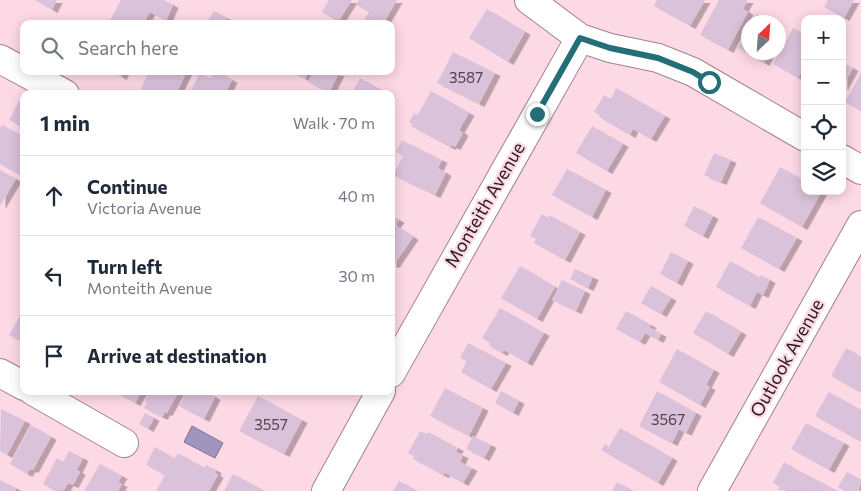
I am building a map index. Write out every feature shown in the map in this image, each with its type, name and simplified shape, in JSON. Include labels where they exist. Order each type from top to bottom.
[{"type":"street","points":[[529,0],[580,38],[610,48],[658,58],[693,72],[801,135]]},
{"type":"street","name":"Monteith Avenue","points":[[395,366],[580,38]]},
{"type":"street","points":[[0,59],[20,70]]},
{"type":"street","points":[[30,75],[58,90]]},
{"type":"street","points":[[846,161],[861,170]]},
{"type":"street","name":"Outlook Avenue","points":[[712,491],[861,226]]},
{"type":"street","points":[[0,373],[20,384]]},
{"type":"street","points":[[40,395],[124,444]]},
{"type":"street","points":[[326,491],[379,395]]},
{"type":"shaded area","points":[[192,426],[223,443],[215,458],[184,442]]},
{"type":"building","points":[[35,0],[57,0],[52,10]]},
{"type":"building","points":[[121,0],[164,0],[173,5],[166,20],[150,12],[145,20],[110,20]]},
{"type":"building","points":[[329,0],[352,0],[339,20],[335,20],[322,12]]},
{"type":"building","points":[[359,0],[397,0],[385,20],[364,20],[369,12],[356,5]]},
{"type":"building","points":[[657,0],[705,0],[690,26],[654,6]]},
{"type":"building","points":[[719,0],[748,0],[743,9],[748,12],[746,15],[741,15],[741,25],[728,50],[700,35]]},
{"type":"building","points":[[828,0],[854,0],[846,15],[839,15],[824,7]]},
{"type":"building","points":[[487,9],[525,32],[508,62],[469,38]]},
{"type":"building","points":[[214,11],[227,18],[226,20],[208,20]]},
{"type":"building","points":[[793,28],[801,32],[801,73],[798,78],[773,64],[775,60],[786,60],[786,41]]},
{"type":"building","points":[[453,52],[495,73],[479,104],[437,83]]},
{"type":"building","points":[[846,64],[853,68],[846,81]]},
{"type":"building","points":[[861,73],[861,111],[846,103]]},
{"type":"building","points":[[147,75],[185,75],[178,90],[141,89]]},
{"type":"building","points":[[199,75],[210,79],[212,75],[224,75],[232,80],[227,90],[191,90]]},
{"type":"building","points":[[298,75],[307,75],[305,79]]},
{"type":"building","points":[[312,75],[338,75],[330,90],[323,90],[308,82]]},
{"type":"building","points":[[360,78],[379,89],[379,90],[353,90]]},
{"type":"building","points":[[616,88],[665,116],[651,139],[633,129],[630,135],[599,117],[600,115],[594,112],[604,95],[611,99]]},
{"type":"building","points":[[431,91],[469,113],[459,130],[463,133],[455,147],[451,145],[450,147],[411,126],[412,124],[409,122],[414,113],[418,115]]},
{"type":"building","points":[[20,99],[20,126],[9,120]]},
{"type":"building","points":[[2,125],[20,134],[20,175],[0,164],[0,128]]},
{"type":"building","points":[[592,126],[623,144],[607,171],[576,153]]},
{"type":"building","points":[[402,140],[442,160],[438,168],[446,173],[435,195],[395,176],[395,171],[403,156],[396,152]]},
{"type":"building","points":[[714,153],[731,160],[721,182],[704,175]]},
{"type":"building","points":[[780,167],[801,179],[801,195],[820,195],[802,227],[760,203]]},
{"type":"building","points":[[567,169],[606,190],[592,217],[552,195]]},
{"type":"building","points":[[0,170],[16,179],[0,206]]},
{"type":"building","points":[[694,206],[713,216],[703,236],[684,226]]},
{"type":"building","points":[[542,214],[548,218],[549,215],[580,232],[565,260],[534,243],[536,239],[530,236]]},
{"type":"building","points":[[758,217],[797,238],[779,269],[741,248]]},
{"type":"building","points":[[395,225],[413,237],[395,264]]},
{"type":"building","points":[[671,252],[688,261],[677,283],[660,274]]},
{"type":"building","points":[[730,261],[760,278],[761,275],[770,280],[763,295],[757,292],[750,306],[716,287]]},
{"type":"building","points":[[520,266],[555,287],[537,319],[501,298]]},
{"type":"building","points":[[575,269],[593,277],[588,288],[570,279]]},
{"type":"building","points":[[562,280],[585,291],[576,311],[552,300]]},
{"type":"building","points":[[651,286],[671,298],[661,314],[641,303]]},
{"type":"building","points":[[500,308],[544,333],[527,363],[504,350],[502,353],[489,346],[490,343],[482,338]]},
{"type":"building","points":[[626,311],[651,325],[649,327],[661,334],[658,340],[645,333],[640,342],[616,329]]},
{"type":"building","points":[[706,311],[741,332],[728,354],[693,333]]},
{"type":"building","points":[[20,316],[20,341],[9,335]]},
{"type":"building","points":[[468,343],[506,363],[491,389],[461,372],[467,361],[460,358]]},
{"type":"building","points":[[846,348],[861,357],[861,393],[831,376]]},
{"type":"building","points":[[677,349],[714,370],[706,385],[710,387],[700,405],[659,382]]},
{"type":"building","points":[[445,388],[483,408],[469,436],[430,416]]},
{"type":"building","points":[[501,391],[519,401],[513,413],[495,403]]},
{"type":"building","points":[[657,391],[696,413],[686,433],[679,429],[672,443],[639,426]]},
{"type":"building","points":[[829,392],[861,410],[861,442],[815,416]]},
{"type":"building","points":[[120,395],[140,395],[135,403]]},
{"type":"building","points":[[148,395],[177,395],[167,413],[165,412],[162,417],[144,408],[147,402],[145,401]]},
{"type":"building","points":[[185,395],[212,395],[215,397],[204,419],[179,406]]},
{"type":"building","points":[[258,396],[302,420],[284,454],[239,431]]},
{"type":"building","points":[[1,409],[25,421],[7,455],[0,451]]},
{"type":"building","points":[[145,413],[154,418],[148,429],[139,424]]},
{"type":"building","points":[[806,423],[844,443],[829,470],[791,449]]},
{"type":"building","points":[[31,425],[51,437],[33,470],[30,469],[27,474],[10,464]]},
{"type":"building","points":[[620,428],[672,458],[658,483],[601,450],[605,444],[609,447]]},
{"type":"building","points":[[420,431],[427,434],[428,432],[458,448],[456,452],[463,455],[460,462],[472,468],[463,483],[413,459],[414,456],[408,453]]},
{"type":"building","points":[[473,436],[491,445],[484,458],[466,449]]},
{"type":"building","points":[[155,447],[174,459],[178,453],[204,468],[206,465],[216,470],[215,473],[218,475],[209,491],[156,491],[165,475],[146,465]]},
{"type":"building","points":[[69,451],[83,458],[77,470],[80,472],[73,485],[68,483],[64,490],[55,491],[43,484],[57,458],[63,462]]},
{"type":"building","points":[[784,462],[838,491],[778,490],[780,487],[773,483]]},
{"type":"building","points":[[100,464],[122,476],[118,482],[122,484],[118,491],[84,491]]},
{"type":"building","points":[[847,472],[861,480],[859,491],[844,491],[838,487]]},
{"type":"building","points":[[233,474],[265,491],[224,491]]},
{"type":"building","points":[[0,480],[16,488],[15,491],[0,491]]},
{"type":"building","points":[[399,481],[418,491],[393,491]]},
{"type":"building","points":[[617,482],[634,491],[612,491]]},
{"type":"route","points":[[537,114],[580,38],[610,48],[658,58],[693,72],[709,82]]}]
